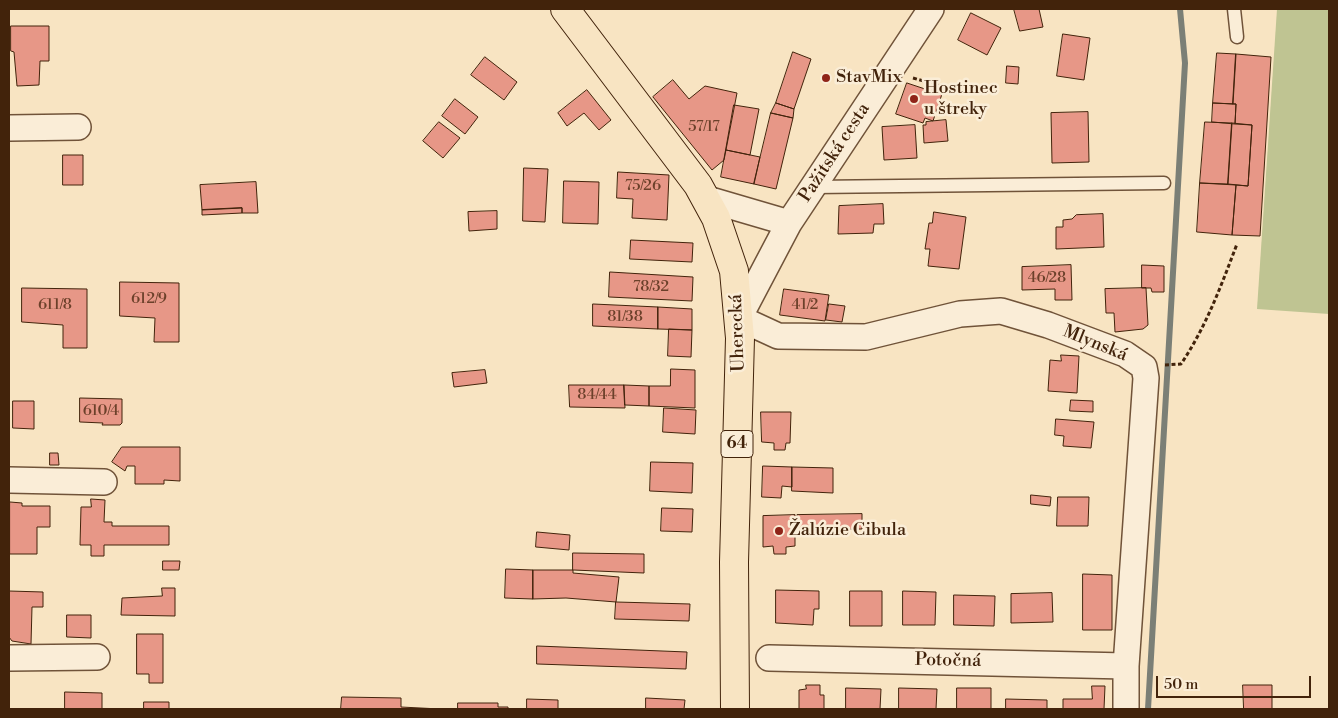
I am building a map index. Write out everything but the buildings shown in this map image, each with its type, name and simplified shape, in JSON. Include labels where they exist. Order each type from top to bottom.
[{"type":"main road","name":"Uherecká","points":[[565,9],[707,199],[716,218],[734,271],[739,318],[734,562],[735,709]]},
{"type":"street","name":"Pažitská cesta","points":[[739,318],[789,223],[931,9]]},
{"type":"street","points":[[9,128],[78,127]]},
{"type":"street","points":[[707,199],[789,223]]},
{"type":"street","name":"Mlynská","points":[[739,318],[778,336],[866,337],[960,314],[1000,312],[1048,325],[1126,354],[1144,367],[1146,378],[1126,666],[1126,709]]},
{"type":"street","points":[[9,480],[104,482]]},
{"type":"street","points":[[9,658],[96,657]]},
{"type":"street","name":"Potočná","points":[[769,658],[1126,666]]},
{"type":"lane","points":[[1234,9],[1238,37]]},
{"type":"lane","points":[[813,187],[1164,183]]},
{"type":"path","points":[[888,72],[938,83],[962,92]]},
{"type":"path","points":[[1176,366],[1181,364],[1196,340],[1217,297],[1237,244]]},
{"type":"green space","points":[[1277,9],[1329,9],[1329,314],[1257,309]]},
{"type":"waterway","points":[[1148,709],[1185,63],[1180,9]]},
{"type":"place","name":"StavMix","points":[[826,78]]},
{"type":"place","name":"Hostinec u štreky","points":[[914,99]]},
{"type":"place","name":"Žalúzie Cibula","points":[[779,531]]}]
